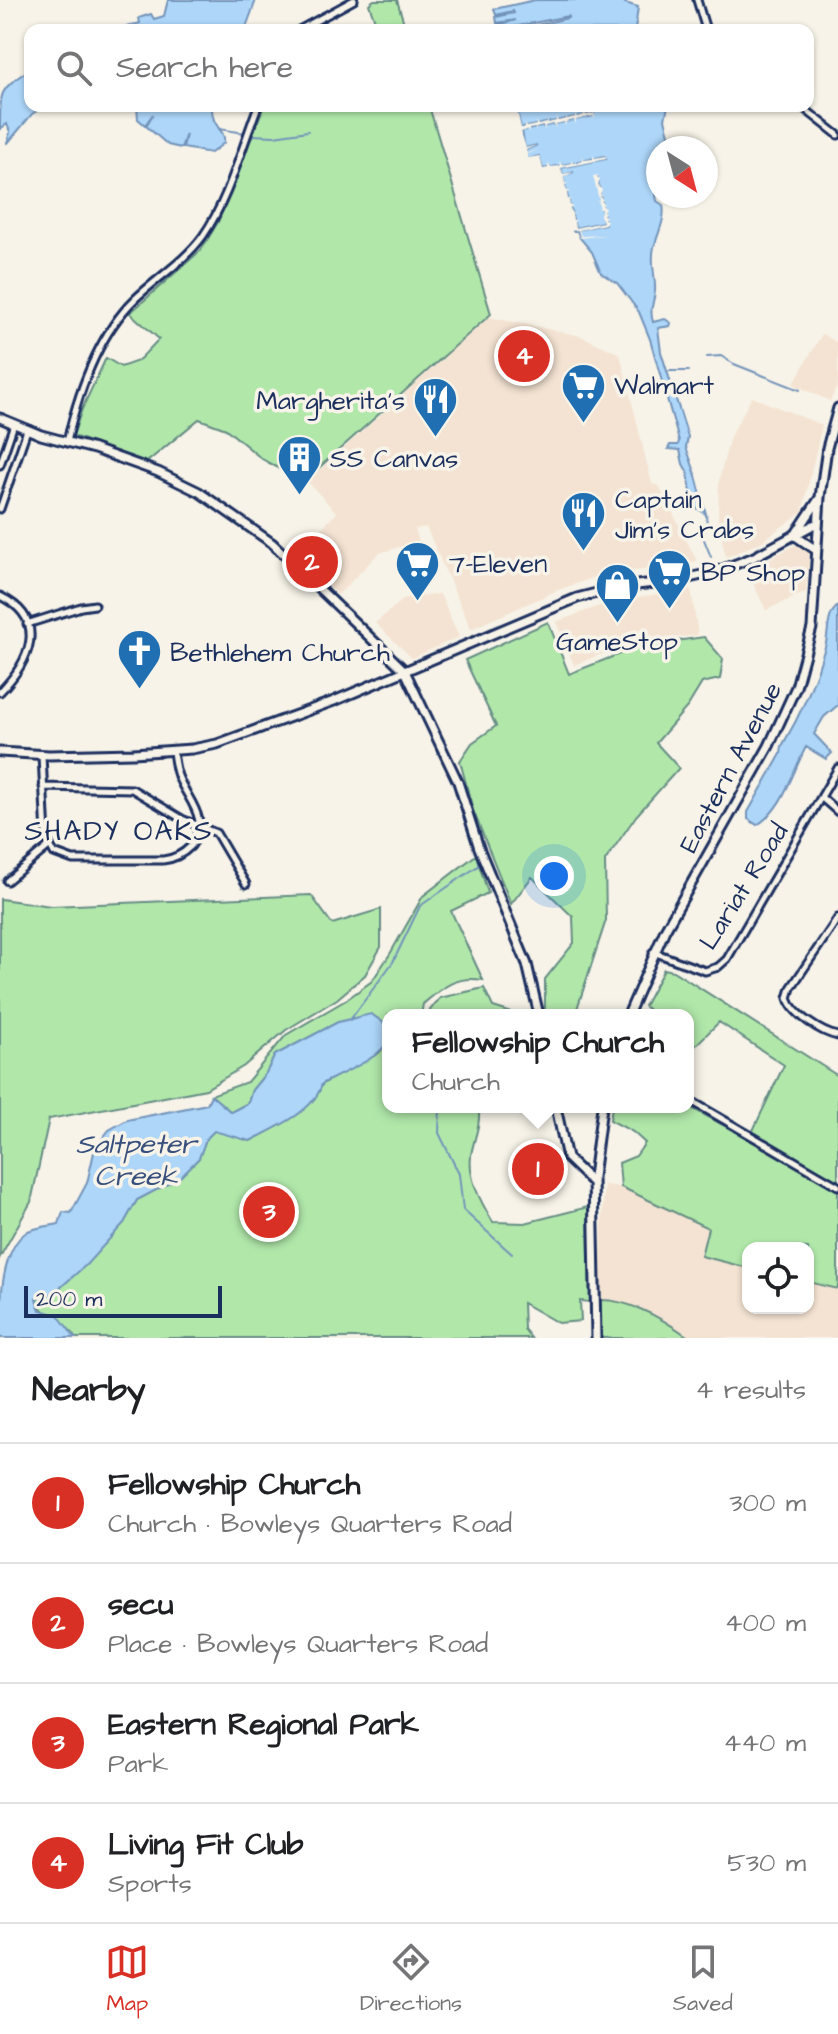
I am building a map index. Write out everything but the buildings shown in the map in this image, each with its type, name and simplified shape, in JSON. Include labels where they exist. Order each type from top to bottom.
[{"type":"street","points":[[310,24],[354,0]]},
{"type":"street","points":[[697,0],[704,24]]},
{"type":"street","points":[[67,442],[86,383],[113,325],[127,308],[191,251],[206,232],[256,112]]},
{"type":"street","points":[[809,112],[837,133]]},
{"type":"street","name":"Eastern Avenue","points":[[630,1009],[653,952],[788,709],[802,669],[812,628],[820,497],[827,448],[838,408]]},
{"type":"street","points":[[0,418],[177,480],[238,517],[272,543],[405,671],[458,782],[479,848],[527,964],[538,1009]]},
{"type":"street","points":[[0,465],[14,424]]},
{"type":"street","points":[[0,509],[27,430]]},
{"type":"street","points":[[794,535],[820,497]]},
{"type":"street","points":[[0,752],[42,755],[173,751],[230,741],[577,598],[610,589],[715,572],[754,557],[817,523]]},
{"type":"street","points":[[794,535],[816,550]]},
{"type":"street","points":[[0,596],[18,607],[31,638],[27,657],[0,692]]},
{"type":"street","points":[[27,624],[95,605]]},
{"type":"street","points":[[42,755],[49,846],[57,855],[68,860],[167,860],[189,848],[199,827],[196,808],[179,778],[173,751]]},
{"type":"street","name":"Lariat Road","points":[[653,952],[698,971],[710,970],[722,963],[740,938],[838,768]]},
{"type":"street","points":[[43,787],[127,788],[199,827],[213,831],[219,836],[246,884]]},
{"type":"street","points":[[822,798],[838,812]]},
{"type":"street","points":[[7,881],[49,846]]},
{"type":"street","points":[[838,918],[791,988],[788,998],[795,1010],[830,1034],[838,1036]]},
{"type":"street","points":[[694,1102],[838,1186]]},
{"type":"street","points":[[557,1113],[567,1158],[593,1183]]},
{"type":"street","points":[[596,1338],[593,1183],[601,1113]]},
{"type":"street","points":[[581,1171],[587,1167],[594,1168]]},
{"type":"shaded area","points":[[489,317],[581,336],[620,354],[652,484],[659,486],[697,561],[604,574],[558,590],[471,629],[426,527],[415,529],[419,541],[379,553],[338,595],[294,554],[337,513],[307,481]]},
{"type":"shaded area","points":[[822,334],[838,343],[838,384],[830,401],[793,384]]},
{"type":"shaded area","points":[[752,397],[822,425],[802,512],[761,542],[726,557],[718,523],[719,480],[730,437]]},
{"type":"shaded area","points":[[797,544],[810,547],[806,592],[766,610],[747,571]]},
{"type":"shaded area","points":[[691,589],[698,635],[657,640],[651,635],[574,665],[556,622],[613,601]]},
{"type":"shaded area","points":[[440,594],[459,637],[412,658],[375,623],[405,598]]},
{"type":"shaded area","points":[[604,1185],[621,1187],[708,1228],[701,1256],[742,1266],[742,1314],[814,1314],[814,1283],[838,1289],[838,1338],[690,1338],[644,1312],[612,1300],[599,1300]]},
{"type":"green space","points":[[374,0],[397,0],[404,24],[374,24],[369,4]]},
{"type":"green space","points":[[262,112],[431,112],[491,314],[303,482],[262,459],[226,429],[199,419],[147,462],[73,436],[106,358],[121,367],[138,361],[159,339],[130,313],[201,250],[218,222]]},
{"type":"green space","points":[[548,622],[569,674],[640,646],[704,637],[723,659],[720,679],[702,683],[688,706],[656,743],[679,768],[636,816],[605,861],[606,920],[577,1009],[542,1009],[545,1008],[545,979],[574,943],[573,917],[532,877],[511,904],[473,810],[460,761],[472,743],[496,726],[465,660]]},
{"type":"green space","points":[[476,855],[488,893],[451,911],[483,980],[465,979],[450,984],[423,1004],[422,1009],[382,1009],[382,1025],[338,1022],[275,1055],[252,1090],[248,1103],[231,1112],[211,1095],[247,1082],[286,1035],[372,981],[423,896]]},
{"type":"green space","points":[[311,895],[332,924],[381,909],[381,947],[365,975],[337,999],[286,1030],[244,1066],[206,1089],[49,1119],[31,1202],[0,1257],[0,899],[51,906]]},
{"type":"green space","points":[[664,969],[673,971],[838,1076],[838,1289],[814,1283],[814,1242],[742,1242],[742,1266],[701,1256],[708,1228],[621,1187],[619,1163],[636,1156],[645,1143],[633,1132],[610,1120],[611,1113],[694,1113],[694,1109],[749,1139],[784,1065],[719,1022],[695,1046],[694,1009],[648,1009],[644,1006]]},
{"type":"green space","points":[[484,988],[493,1007],[500,1009],[431,1009],[440,998]]},
{"type":"green space","points":[[382,1049],[382,1113],[479,1113],[471,1169],[479,1197],[493,1222],[525,1223],[588,1207],[590,1302],[580,1301],[581,1321],[558,1323],[523,1303],[524,1329],[531,1338],[75,1338],[67,1327],[39,1306],[36,1299],[53,1294],[85,1265],[124,1223],[137,1200],[179,1178],[199,1158],[206,1139],[215,1130],[250,1141],[302,1111],[318,1094],[322,1084]]},
{"type":"green space","points":[[599,1300],[635,1307],[690,1338],[600,1338]]},
{"type":"water","points":[[168,0],[256,0],[247,24],[137,24],[140,23],[139,18],[151,14],[154,19],[164,16]]},
{"type":"water","points":[[535,0],[625,0],[625,3],[638,7],[636,24],[542,24],[568,16],[529,24],[502,24],[516,20],[497,23],[496,17],[513,11],[496,15],[494,9]]},
{"type":"water","points":[[24,73],[24,112],[35,112],[7,144],[10,132],[7,124],[0,129],[0,105],[7,86]]},
{"type":"water","points":[[137,112],[212,112],[224,143],[211,153],[183,148],[186,134],[181,148],[168,145],[146,126],[153,114],[145,125],[138,119]]},
{"type":"water","points":[[517,112],[667,112],[665,119],[669,136],[646,136],[646,208],[664,210],[653,253],[655,291],[651,313],[653,322],[665,319],[671,323],[670,326],[658,328],[661,352],[688,437],[686,447],[706,514],[693,506],[688,473],[680,450],[668,449],[670,445],[678,445],[679,441],[650,339],[639,312],[617,283],[601,273],[592,252],[577,231],[572,231],[605,224],[598,180],[597,176],[603,222],[575,228],[563,176],[574,172],[563,175],[561,168],[606,159],[605,156],[543,169],[539,156],[527,159],[526,150],[537,145],[525,148],[522,131],[594,116],[594,113],[521,128]]},
{"type":"water","points":[[838,606],[838,705],[824,717],[814,734],[832,753],[826,759],[806,747],[780,801],[757,825],[748,819],[748,812],[781,754],[782,746],[807,698],[825,647],[830,619]]},
{"type":"water","name":"Saltpeter Creek","points":[[371,1014],[382,1022],[382,1049],[322,1084],[318,1094],[302,1111],[250,1141],[214,1131],[206,1139],[199,1158],[179,1178],[137,1200],[124,1223],[86,1265],[53,1294],[36,1299],[40,1310],[58,1315],[75,1338],[0,1338],[4,1279],[12,1250],[28,1231],[59,1224],[63,1212],[71,1213],[87,1183],[95,1148],[109,1130],[127,1120],[207,1104],[211,1095],[231,1112],[248,1103],[252,1090],[275,1055],[338,1022]]},
{"type":"pier","points":[[514,112],[517,112],[521,128],[525,128],[525,124],[527,127],[536,125],[536,121],[538,125],[547,123],[547,120],[548,123],[556,121],[556,117],[558,121],[566,119],[566,116],[567,119],[575,117],[575,114],[577,117],[584,115],[584,112],[586,115],[594,112],[595,119],[593,116],[576,120],[576,124],[574,120],[566,122],[565,126],[564,122],[556,124],[555,128],[554,124],[545,126],[545,130],[543,126],[536,128],[536,132],[535,128],[521,132],[526,148],[537,145],[526,150],[527,153],[539,150],[527,154],[527,158],[540,156],[543,169],[548,168],[548,163],[550,167],[560,166],[559,161],[562,165],[571,163],[571,159],[573,163],[582,161],[583,156],[584,160],[593,159],[593,155],[595,158],[605,156],[605,152],[606,159],[561,168],[563,174],[574,172],[564,177],[565,183],[568,183],[565,185],[567,191],[570,191],[567,193],[568,199],[572,199],[569,200],[570,206],[573,206],[570,208],[572,214],[575,213],[572,215],[576,220],[575,228],[603,222],[593,176],[599,175],[598,185],[601,185],[598,186],[602,190],[600,194],[603,195],[600,196],[605,208],[603,215],[607,220],[605,224],[579,230],[581,236],[606,235],[580,238],[578,230],[570,231],[573,227],[560,168],[541,172],[537,160],[526,162]]},
{"type":"waterway","points":[[219,129],[245,133]]},
{"type":"waterway","points":[[252,135],[274,136],[308,131]]},
{"type":"waterway","points":[[707,357],[721,356],[800,390]]},
{"type":"waterway","points":[[669,371],[689,371]]},
{"type":"waterway","points":[[706,515],[703,537],[711,557]]},
{"type":"waterway","points":[[350,1020],[393,962],[420,906],[478,866],[478,860]]},
{"type":"waterway","name":"Saltpeter Creek","points":[[440,1113],[439,1133],[459,1174],[463,1210],[512,1254]]},
{"type":"place","name":"Living Fit Club","points":[[524,356]]},
{"type":"place","name":"Walmart","points":[[583,424]]},
{"type":"place","name":"Margherita’s","points":[[436,439]]},
{"type":"place","name":"SS Canvas","points":[[299,497]]},
{"type":"place","name":"Captain Jim’s Crabs","points":[[584,553]]},
{"type":"place","name":"secu","points":[[312,562]]},
{"type":"place","name":"7-Eleven","points":[[418,602]]},
{"type":"place","name":"BP Shop","points":[[670,611]]},
{"type":"place","name":"GameStop","points":[[617,625]]},
{"type":"place","name":"Bethlehem Church","points":[[139,691]]},
{"type":"place","name":"Fellowship Church","points":[[538,1169]]},
{"type":"place","name":"Eastern Regional Park","points":[[269,1212]]},
{"type":"district","name":"SHADY OAKS","points":[[119,830]]}]
